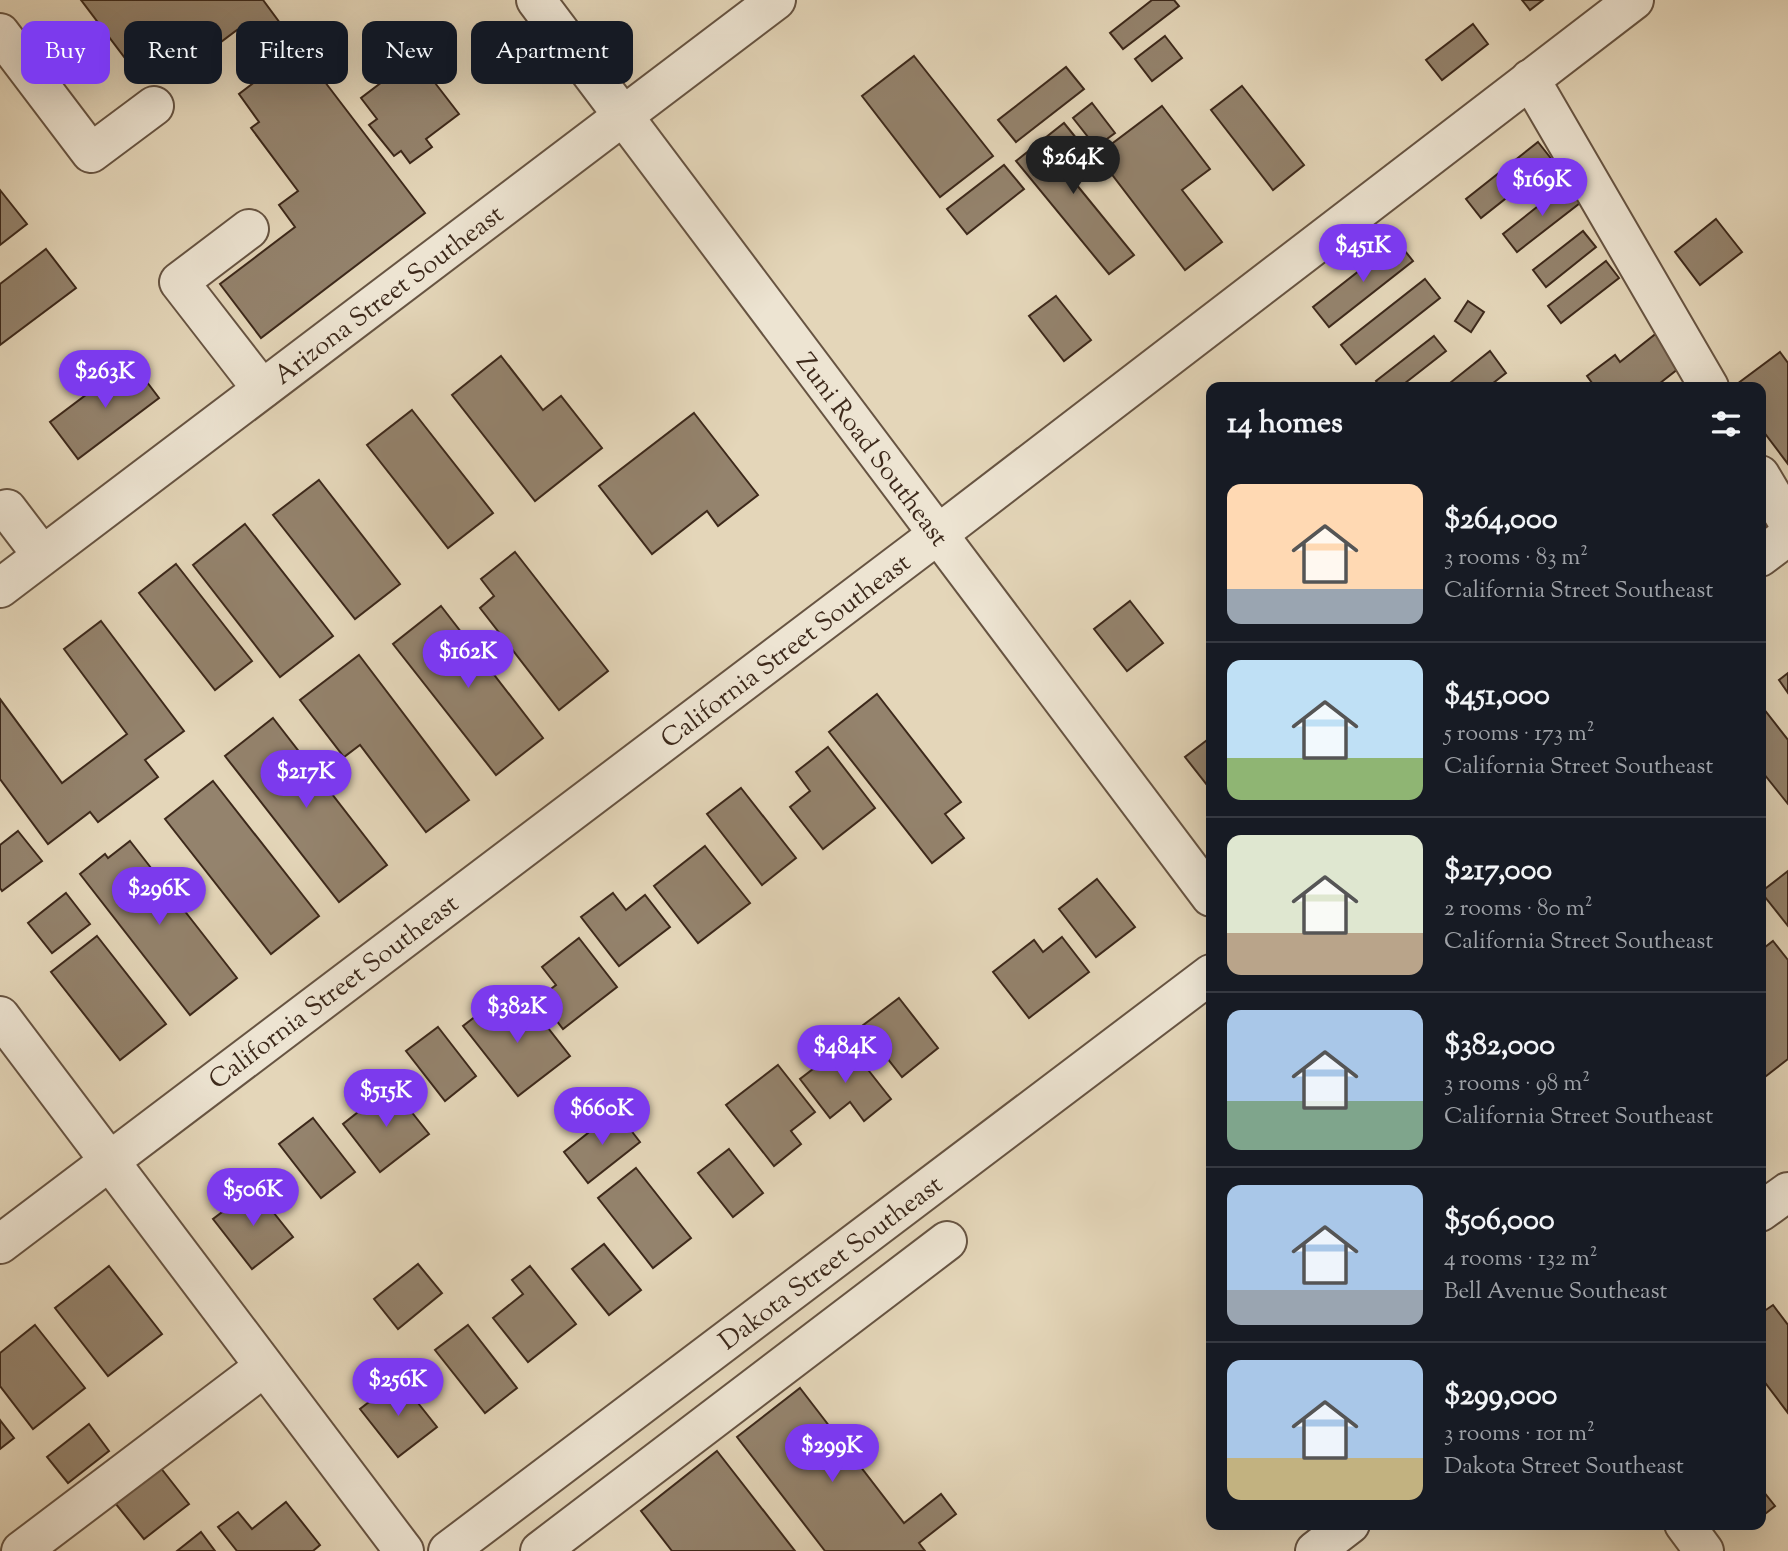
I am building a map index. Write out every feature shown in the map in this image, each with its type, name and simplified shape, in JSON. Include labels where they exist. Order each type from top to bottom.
[{"type":"street","name":"Zuni Road Southeast","points":[[536,0],[1206,890]]},
{"type":"street","name":"Arizona Street Southeast","points":[[0,588],[776,0]]},
{"type":"street","name":"California Street Southeast","points":[[0,1244],[937,535],[1634,0]]},
{"type":"street","points":[[0,33],[79,162],[155,106]]},
{"type":"street","points":[[1530,79],[1706,382]]},
{"type":"street","points":[[249,229],[178,282],[262,390]]},
{"type":"street","points":[[1766,485],[1788,522]]},
{"type":"street","points":[[7,509],[42,555]]},
{"type":"street","points":[[1766,552],[1788,536]]},
{"type":"street","name":"Dakota Street Southeast","points":[[448,1551],[1206,978]]},
{"type":"street","points":[[0,1016],[404,1551]]},
{"type":"street","points":[[1766,1208],[1788,1192]]},
{"type":"street","points":[[540,1551],[947,1241]]},
{"type":"street","points":[[21,1551],[264,1367]]},
{"type":"street","points":[[1315,1551],[1342,1530]]},
{"type":"street","points":[[1688,1530],[1704,1551]]},
{"type":"building","points":[[81,0],[263,0],[279,21],[236,21],[236,31],[222,41],[222,21],[124,21],[124,57],[110,38],[110,21],[97,21]]},
{"type":"building","points":[[1152,0],[1174,0],[1179,6],[1123,49],[1110,33]]},
{"type":"building","points":[[1522,0],[1543,0],[1530,10]]},
{"type":"building","points":[[1473,24],[1488,44],[1442,80],[1426,60]]},
{"type":"building","points":[[1165,36],[1182,58],[1152,81],[1135,59]]},
{"type":"building","points":[[914,56],[993,156],[940,197],[862,96]]},
{"type":"building","points":[[1066,67],[1084,89],[1016,142],[998,120]]},
{"type":"building","points":[[252,84],[326,84],[425,213],[261,338],[220,284],[295,227],[279,205],[298,191],[251,128],[259,122],[239,94]]},
{"type":"building","points":[[379,84],[436,84],[459,114],[426,139],[432,147],[410,163],[401,151],[394,156],[369,125],[377,119],[361,98]]},
{"type":"building","points":[[1242,86],[1304,165],[1273,190],[1211,110]]},
{"type":"building","points":[[1092,103],[1115,133],[1096,147],[1073,118]]},
{"type":"building","points":[[1162,106],[1210,169],[1182,190],[1222,242],[1185,270],[1097,155]]},
{"type":"building","points":[[1064,123],[1089,154],[1067,173],[1134,255],[1109,274],[1016,161]]},
{"type":"building","points":[[1538,142],[1553,161],[1481,218],[1466,199]]},
{"type":"building","points":[[1004,165],[1024,189],[967,234],[947,209]]},
{"type":"building","points":[[1566,184],[1580,203],[1517,252],[1503,234]]},
{"type":"building","points":[[0,190],[27,224],[0,245]]},
{"type":"building","points":[[1716,219],[1742,252],[1700,285],[1675,252]]},
{"type":"building","points":[[1583,231],[1596,247],[1546,287],[1533,270]]},
{"type":"building","points":[[1397,241],[1413,261],[1329,327],[1313,307]]},
{"type":"building","points":[[46,249],[76,288],[0,345],[0,284]]},
{"type":"building","points":[[1606,261],[1619,278],[1561,323],[1548,306]]},
{"type":"building","points":[[1425,279],[1440,298],[1356,364],[1341,345]]},
{"type":"building","points":[[1056,296],[1091,340],[1064,361],[1029,316]]},
{"type":"building","points":[[1468,301],[1484,312],[1471,332],[1455,321]]},
{"type":"building","points":[[1658,332],[1683,365],[1661,382],[1591,382],[1587,376],[1615,355],[1620,362]]},
{"type":"building","points":[[1434,336],[1446,351],[1406,382],[1376,381]]},
{"type":"building","points":[[1490,351],[1506,373],[1494,382],[1451,382]]},
{"type":"building","points":[[1780,352],[1788,363],[1788,464],[1766,435],[1766,382],[1740,382]]},
{"type":"building","points":[[501,356],[543,410],[561,396],[602,448],[535,501],[452,395]]},
{"type":"building","points":[[131,361],[159,398],[78,459],[50,422]]},
{"type":"building","points":[[412,410],[493,513],[448,548],[367,445]]},
{"type":"building","points":[[694,413],[758,495],[718,526],[707,511],[652,554],[599,486]]},
{"type":"building","points":[[319,480],[400,584],[355,619],[273,515]]},
{"type":"building","points":[[245,524],[333,636],[280,677],[193,565]]},
{"type":"building","points":[[515,552],[608,671],[559,710],[480,608],[494,596],[481,579]]},
{"type":"building","points":[[176,564],[252,661],[215,690],[139,593]]},
{"type":"building","points":[[1130,601],[1163,643],[1127,671],[1094,629]]},
{"type":"building","points":[[441,606],[543,738],[496,775],[393,644]]},
{"type":"building","points":[[101,621],[184,731],[145,760],[158,777],[98,822],[90,812],[48,844],[0,779],[0,699],[62,783],[127,734],[64,649]]},
{"type":"building","points":[[359,655],[469,800],[426,832],[360,745],[344,757],[300,700]]},
{"type":"building","points":[[1788,673],[1788,693],[1779,680]]},
{"type":"building","points":[[877,694],[961,802],[945,814],[964,838],[932,863],[829,732]]},
{"type":"building","points":[[1766,712],[1788,740],[1788,804],[1766,776]]},
{"type":"building","points":[[273,718],[387,865],[339,902],[225,756]]},
{"type":"building","points":[[1206,741],[1206,784],[1185,757]]},
{"type":"building","points":[[828,747],[875,808],[823,849],[790,807],[810,791],[796,772]]},
{"type":"building","points":[[213,781],[319,916],[271,954],[165,819]]},
{"type":"building","points":[[741,788],[796,858],[762,885],[707,814]]},
{"type":"building","points":[[18,831],[42,861],[2,891],[0,845]]},
{"type":"building","points":[[130,841],[237,978],[190,1015],[80,874],[105,854],[108,858]]},
{"type":"building","points":[[705,846],[750,903],[698,943],[654,886]]},
{"type":"building","points":[[1788,871],[1788,926],[1766,898],[1766,888]]},
{"type":"building","points":[[1097,879],[1135,927],[1096,957],[1059,909]]},
{"type":"building","points":[[66,893],[90,924],[52,953],[28,923]]},
{"type":"building","points":[[613,893],[626,910],[645,895],[670,927],[619,966],[581,917]]},
{"type":"building","points":[[97,936],[166,1024],[120,1060],[51,972]]},
{"type":"building","points":[[1062,937],[1089,972],[1029,1018],[993,972],[1034,940],[1043,952]]},
{"type":"building","points":[[579,938],[617,987],[563,1029],[539,998],[556,985],[542,967]]},
{"type":"building","points":[[1773,941],[1788,960],[1788,1059],[1766,1076],[1766,946]]},
{"type":"building","points":[[899,998],[938,1048],[902,1077],[862,1026]]},
{"type":"building","points":[[498,999],[513,1018],[530,1005],[570,1056],[518,1096],[463,1026]]},
{"type":"building","points":[[438,1027],[476,1076],[445,1101],[406,1051]]},
{"type":"building","points":[[847,1043],[891,1099],[864,1121],[850,1102],[830,1118],[800,1079]]},
{"type":"building","points":[[778,1065],[815,1112],[791,1131],[801,1144],[774,1166],[726,1105]]},
{"type":"building","points":[[391,1086],[429,1134],[380,1172],[343,1124]]},
{"type":"building","points":[[616,1111],[640,1142],[588,1183],[564,1152]]},
{"type":"building","points":[[313,1118],[355,1172],[321,1198],[279,1144]]},
{"type":"building","points":[[729,1149],[763,1193],[733,1217],[698,1173]]},
{"type":"building","points":[[636,1168],[691,1238],[653,1268],[598,1198]]},
{"type":"building","points":[[254,1188],[293,1237],[252,1269],[213,1219]]},
{"type":"building","points":[[604,1244],[641,1290],[609,1315],[572,1269]]},
{"type":"building","points":[[418,1264],[442,1293],[398,1329],[374,1299]]},
{"type":"building","points":[[109,1266],[162,1334],[108,1376],[55,1308]]},
{"type":"building","points":[[530,1266],[576,1324],[528,1362],[493,1318],[523,1294],[512,1280]]},
{"type":"building","points":[[1773,1305],[1788,1325],[1788,1413],[1766,1384],[1766,1310]]},
{"type":"building","points":[[35,1325],[85,1388],[33,1429],[0,1386],[0,1353]]},
{"type":"building","points":[[468,1325],[517,1388],[485,1413],[435,1350]]},
{"type":"building","points":[[399,1379],[437,1427],[398,1457],[360,1409]]},
{"type":"building","points":[[800,1388],[904,1523],[941,1494],[956,1514],[919,1543],[925,1551],[825,1551],[737,1437]]},
{"type":"building","points":[[0,1420],[14,1438],[0,1449]]},
{"type":"building","points":[[89,1424],[109,1451],[68,1483],[47,1457]]},
{"type":"building","points":[[717,1451],[795,1551],[672,1551],[641,1511]]},
{"type":"building","points":[[160,1467],[189,1504],[144,1539],[115,1503]]},
{"type":"building","points":[[1766,1495],[1775,1506],[1766,1513]]},
{"type":"building","points":[[286,1502],[320,1545],[313,1551],[237,1551],[218,1527],[238,1512],[252,1529]]},
{"type":"building","points":[[201,1532],[215,1551],[177,1551]]}]
